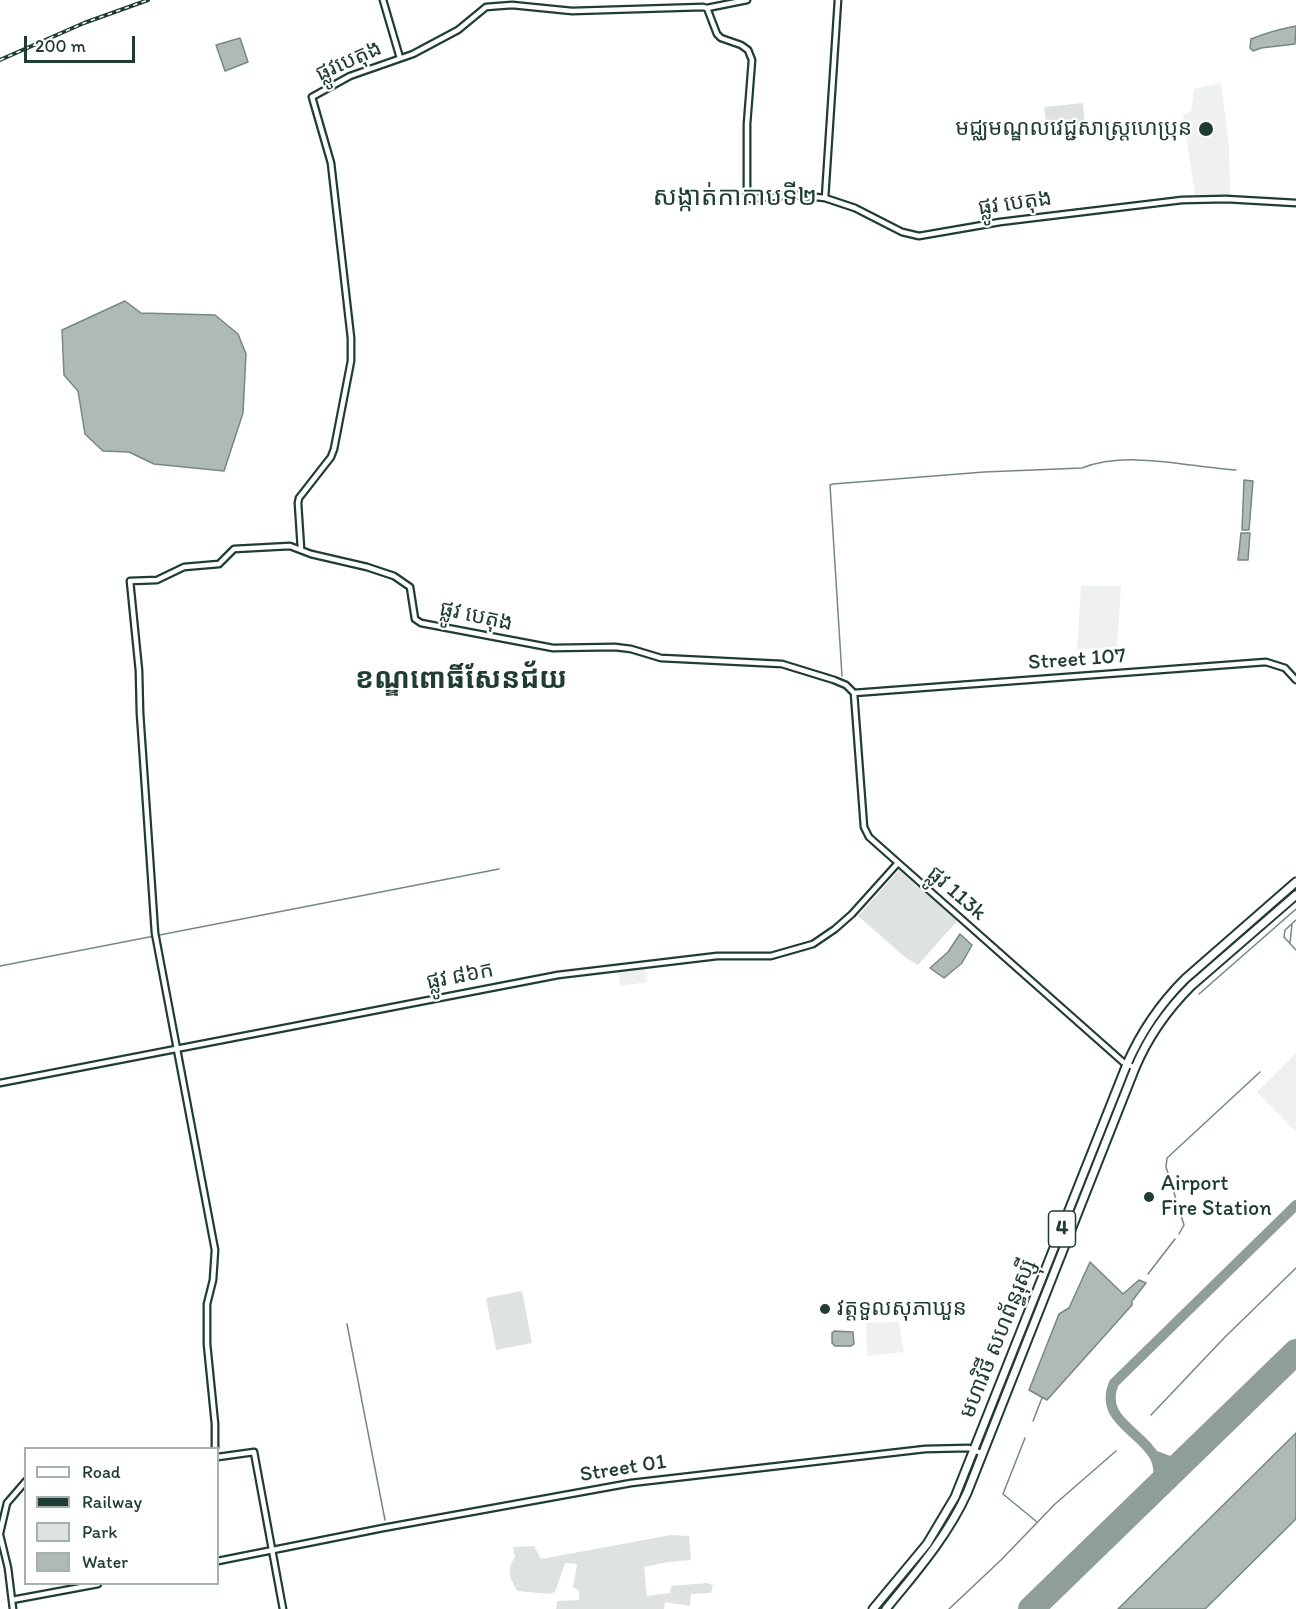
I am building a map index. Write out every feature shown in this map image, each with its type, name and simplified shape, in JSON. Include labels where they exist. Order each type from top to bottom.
[{"type":"highway","name":"មហាវិថី សហព័ន្ធរុស្ស៊ី","points":[[873,1609],[927,1544],[955,1497],[1127,1064],[1147,1025],[1174,990],[1206,959],[1296,882]]},
{"type":"highway","name":"មហាវិថី សហព័ន្ធរុស្ស៊ី","points":[[885,1609],[943,1538],[963,1502],[1135,1068],[1155,1029],[1185,992],[1296,895]]},
{"type":"street","name":"ផ្លូវបេតុង","points":[[383,0],[400,58]]},
{"type":"street","name":"ផ្លូវបេតុង","points":[[301,549],[299,498],[331,457],[351,361],[348,313],[331,163],[312,97],[350,76],[412,54],[451,34],[482,9],[491,6],[512,5],[569,11],[707,8],[747,0]]},
{"type":"street","points":[[825,198],[838,0]]},
{"type":"street","name":"ផ្លូវ បេតុង","points":[[707,8],[717,34],[721,38],[741,45],[747,50],[752,60],[747,124],[747,199],[797,195],[825,198],[855,208],[902,232],[919,236],[1000,222],[1182,200],[1296,203]]},
{"type":"street","name":"ផ្លូវ បេតុង","points":[[176,1049],[155,936],[139,671],[130,581],[157,580],[184,567],[219,564],[237,548],[283,545],[311,554],[358,564],[394,576],[410,587],[415,619],[421,623],[554,648],[615,647],[661,658],[782,664],[834,680],[846,685],[854,693]]},
{"type":"street","name":"Street 107","points":[[854,693],[1266,662],[1285,668],[1296,680]]},
{"type":"street","name":"ផ្លូវ 113k","points":[[854,693],[865,830],[872,840],[1127,1064],[1135,1068]]},
{"type":"street","name":"ផ្លូវ ៨៦ក","points":[[0,1083],[558,975],[717,956],[771,956],[813,944],[835,929],[852,914],[897,864]]},
{"type":"street","points":[[176,1049],[215,1250],[213,1280],[207,1305],[215,1447]]},
{"type":"street","name":"Street 01","points":[[219,1561],[383,1528],[645,1481],[925,1449],[969,1448],[983,1454]]},
{"type":"street","points":[[219,1457],[254,1452],[283,1609]]},
{"type":"street","points":[[13,1609],[8,1568],[0,1534],[7,1503],[24,1482]]},
{"type":"street","points":[[12,1600],[93,1585]]},
{"type":"shaded area","name":"មជ្ឈមណ្ឌលវេជ្ជសាស្ត្រហេប្រុន","points":[[1221,83],[1229,145],[1230,196],[1195,195],[1183,114],[1191,112],[1194,89]]},
{"type":"shaded area","points":[[1081,586],[1121,586],[1117,647],[1077,649]]},
{"type":"shaded area","points":[[645,968],[647,982],[620,986],[618,972]]},
{"type":"shaded area","points":[[1296,1053],[1296,1132],[1257,1092]]},
{"type":"shaded area","points":[[899,1322],[904,1352],[867,1356],[866,1323]]},
{"type":"green space","points":[[1083,103],[1085,126],[1047,130],[1044,107]]},
{"type":"green space","points":[[899,870],[957,921],[918,965],[906,958],[858,916]]},
{"type":"green space","points":[[522,1291],[532,1343],[496,1350],[486,1298]]},
{"type":"green space","points":[[671,1535],[689,1536],[691,1560],[644,1567],[647,1596],[670,1593],[671,1586],[707,1583],[713,1585],[711,1593],[691,1594],[690,1606],[665,1602],[664,1609],[556,1609],[557,1601],[579,1600],[579,1591],[573,1587],[577,1564],[565,1563],[555,1592],[549,1594],[517,1591],[511,1578],[510,1570],[515,1557],[513,1547],[534,1546],[541,1559]]},
{"type":"water","points":[[1296,26],[1295,44],[1253,51],[1250,48],[1251,39]]},
{"type":"water","points":[[240,38],[248,62],[225,71],[216,45]]},
{"type":"water","points":[[125,301],[141,313],[215,315],[238,334],[246,354],[243,413],[224,471],[154,464],[129,452],[103,451],[85,434],[78,391],[64,375],[62,330]]},
{"type":"water","points":[[1244,480],[1253,481],[1249,530],[1242,530]]},
{"type":"water","points":[[1241,533],[1250,533],[1248,560],[1238,560]]},
{"type":"water","points":[[960,934],[972,945],[962,963],[944,978],[930,968],[948,952]]},
{"type":"water","points":[[1090,1262],[1123,1294],[1139,1280],[1146,1283],[1132,1301],[1132,1305],[1047,1400],[1029,1390],[1059,1314],[1069,1308]]},
{"type":"water","points":[[834,1331],[853,1332],[854,1344],[835,1346],[832,1343]]},
{"type":"water","points":[[1296,1433],[1296,1519],[1205,1609],[1118,1609]]},
{"type":"waterway","points":[[842,676],[830,485],[984,472],[1082,468],[1118,460],[1158,461],[1236,470]]},
{"type":"waterway","points":[[0,966],[499,869]]},
{"type":"waterway","points":[[1199,994],[1296,909]]},
{"type":"waterway","points":[[1296,920],[1285,930],[1284,937],[1296,950]]},
{"type":"waterway","points":[[1290,943],[1292,924]]},
{"type":"waterway","points":[[1179,1234],[1184,1225],[1166,1167],[1167,1158],[1260,1072]]},
{"type":"waterway","points":[[1148,1274],[1175,1239]]},
{"type":"waterway","points":[[1151,1415],[1225,1337],[1296,1268]]},
{"type":"waterway","points":[[347,1324],[385,1520]]},
{"type":"waterway","points":[[1033,1421],[1042,1398]]},
{"type":"waterway","points":[[1025,1438],[1003,1494],[1037,1522]]},
{"type":"waterway","points":[[949,1609],[1055,1504],[1116,1451]]},
{"type":"taxiway","points":[[1155,1489],[1158,1471],[1154,1457],[1146,1445],[1114,1413],[1111,1399],[1114,1383],[1296,1205]]},
{"type":"taxiway","points":[[1156,1456],[1169,1461],[1185,1459]]},
{"type":"runway","points":[[1031,1609],[1296,1352]]},
{"type":"railway","points":[[0,60],[84,23],[148,0]]},
{"type":"place","name":"មជ្ឈមណ្ឌលវេជ្ជសាស្ត្រហេប្រុន","points":[[1206,129]]},
{"type":"place","name":"Airport Fire Station","points":[[1149,1197]]},
{"type":"place","name":"វត្តទួលសុភាឃួន","points":[[825,1309]]},
{"type":"district","name":"សង្កាត់កាកាបទី២","points":[[735,198]]},
{"type":"district","name":"ខណ្ឌពោធិ៍សែនជ័យ","points":[[461,681]]}]
